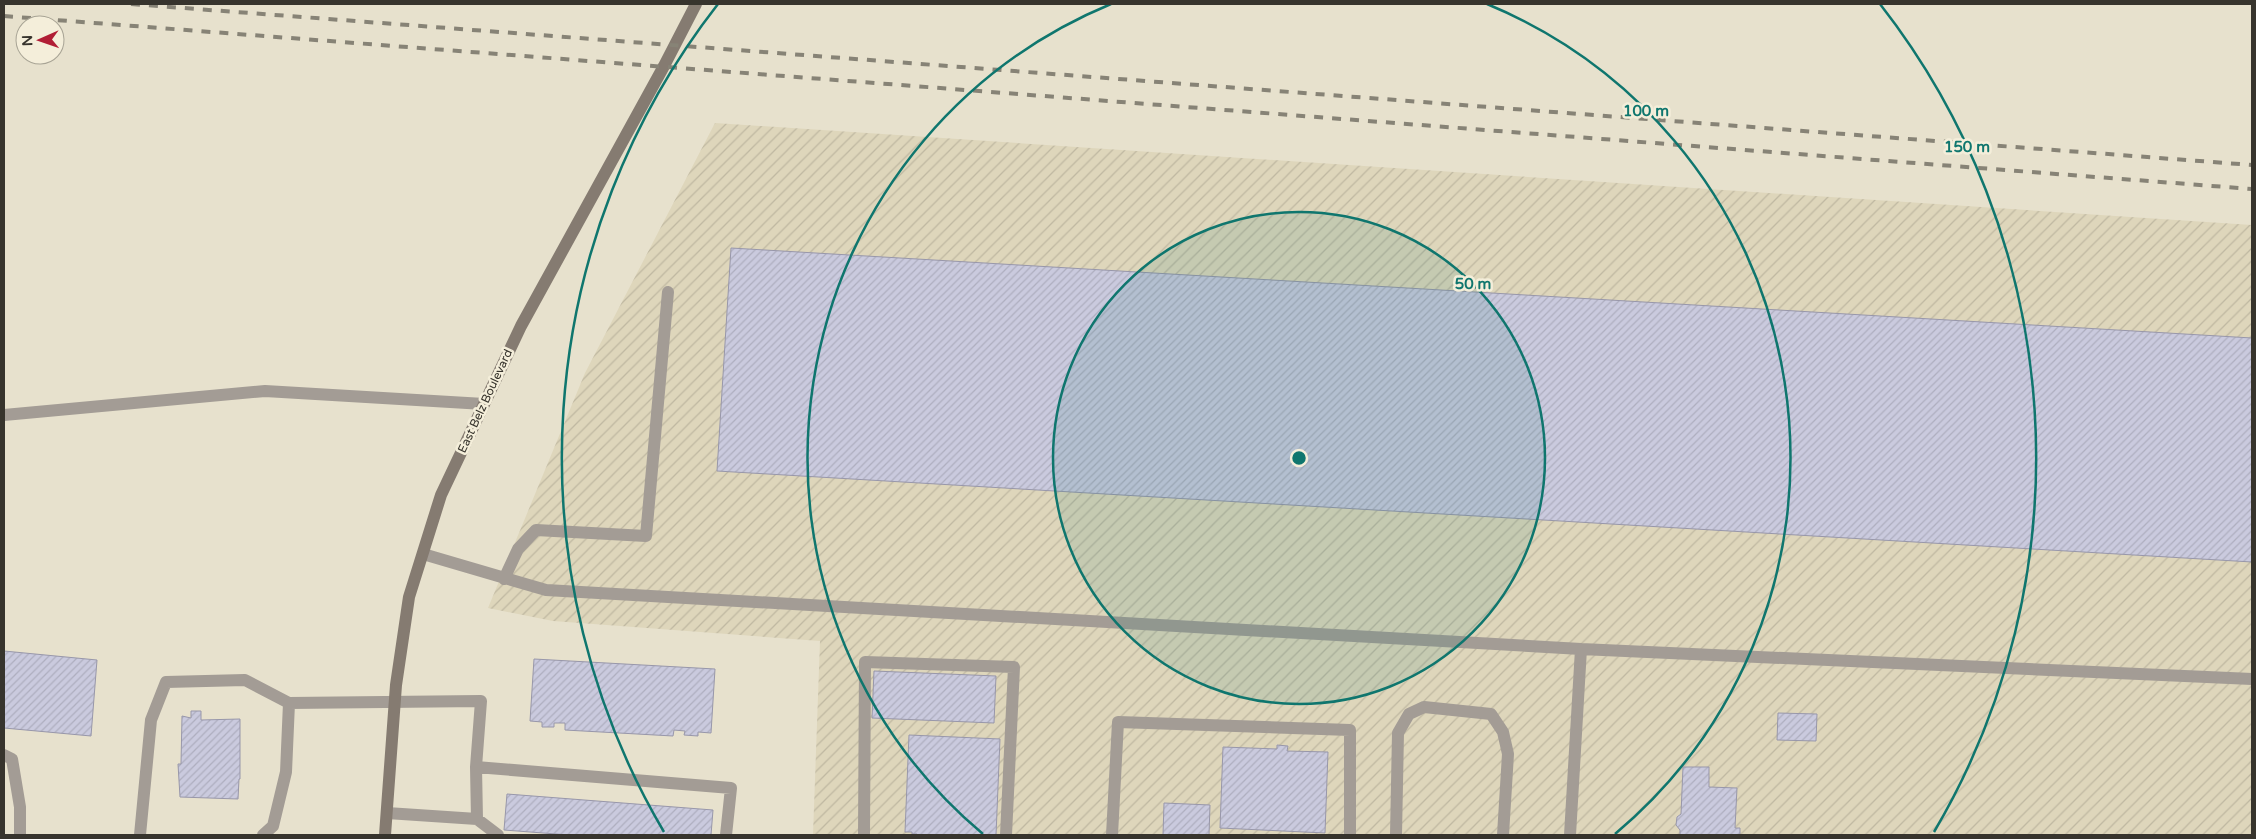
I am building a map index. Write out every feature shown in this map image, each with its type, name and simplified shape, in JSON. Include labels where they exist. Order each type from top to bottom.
[{"type":"street","name":"East Belz Boulevard","points":[[385,835],[394,701],[409,597],[441,495],[521,326],[660,74],[696,4]]},
{"type":"lane","points":[[504,579],[518,549],[536,530],[646,536],[668,292]]},
{"type":"lane","points":[[4,416],[265,391],[484,404]]},
{"type":"lane","points":[[423,554],[546,590],[1581,649],[2252,679]]},
{"type":"lane","points":[[1570,835],[1581,649]]},
{"type":"lane","points":[[864,835],[865,662],[1014,667],[1006,835]]},
{"type":"lane","points":[[140,835],[151,720],[166,682],[245,680],[289,703],[481,701],[476,766],[477,819]]},
{"type":"lane","points":[[263,835],[273,826],[286,772],[289,703]]},
{"type":"lane","points":[[1396,835],[1398,732],[1409,714],[1424,707],[1491,714],[1503,732],[1508,754],[1503,835]]},
{"type":"lane","points":[[1112,835],[1118,722],[1350,730],[1350,835]]},
{"type":"lane","points":[[4,755],[12,758],[20,807],[20,835]]},
{"type":"lane","points":[[476,766],[731,788],[726,835]]},
{"type":"lane","points":[[387,813],[477,819],[498,835]]},
{"type":"shaded area","points":[[715,123],[2252,225],[2252,835],[813,835],[820,641],[553,621],[488,608],[585,373]]},
{"type":"building","points":[[731,248],[2252,338],[2252,562],[717,471]]},
{"type":"building","points":[[4,651],[97,660],[91,736],[4,728]]},
{"type":"building","points":[[534,659],[715,669],[711,733],[698,732],[698,736],[684,735],[685,731],[674,730],[673,736],[565,730],[565,723],[554,723],[554,727],[542,727],[542,722],[530,721]]},
{"type":"building","points":[[874,671],[996,676],[994,723],[872,718]]},
{"type":"building","points":[[191,711],[201,711],[201,720],[240,719],[238,799],[180,797],[178,764],[181,764],[182,716],[191,718]]},
{"type":"building","points":[[1778,713],[1817,714],[1816,741],[1777,740]]},
{"type":"building","points":[[909,735],[1000,739],[996,835],[917,835],[912,834],[912,832],[905,832]]},
{"type":"building","points":[[1277,745],[1288,746],[1287,751],[1328,752],[1325,833],[1220,828],[1223,747],[1277,749]]},
{"type":"building","points":[[1683,767],[1709,767],[1709,787],[1737,788],[1735,828],[1740,828],[1740,835],[1680,835],[1680,830],[1676,825],[1677,817],[1681,814]]},
{"type":"building","points":[[507,794],[713,810],[711,835],[569,835],[504,830]]},
{"type":"building","points":[[1164,803],[1210,805],[1209,835],[1163,835]]},
{"type":"railway","points":[[131,4],[2252,165]]},
{"type":"railway","points":[[4,16],[2252,189]]}]
